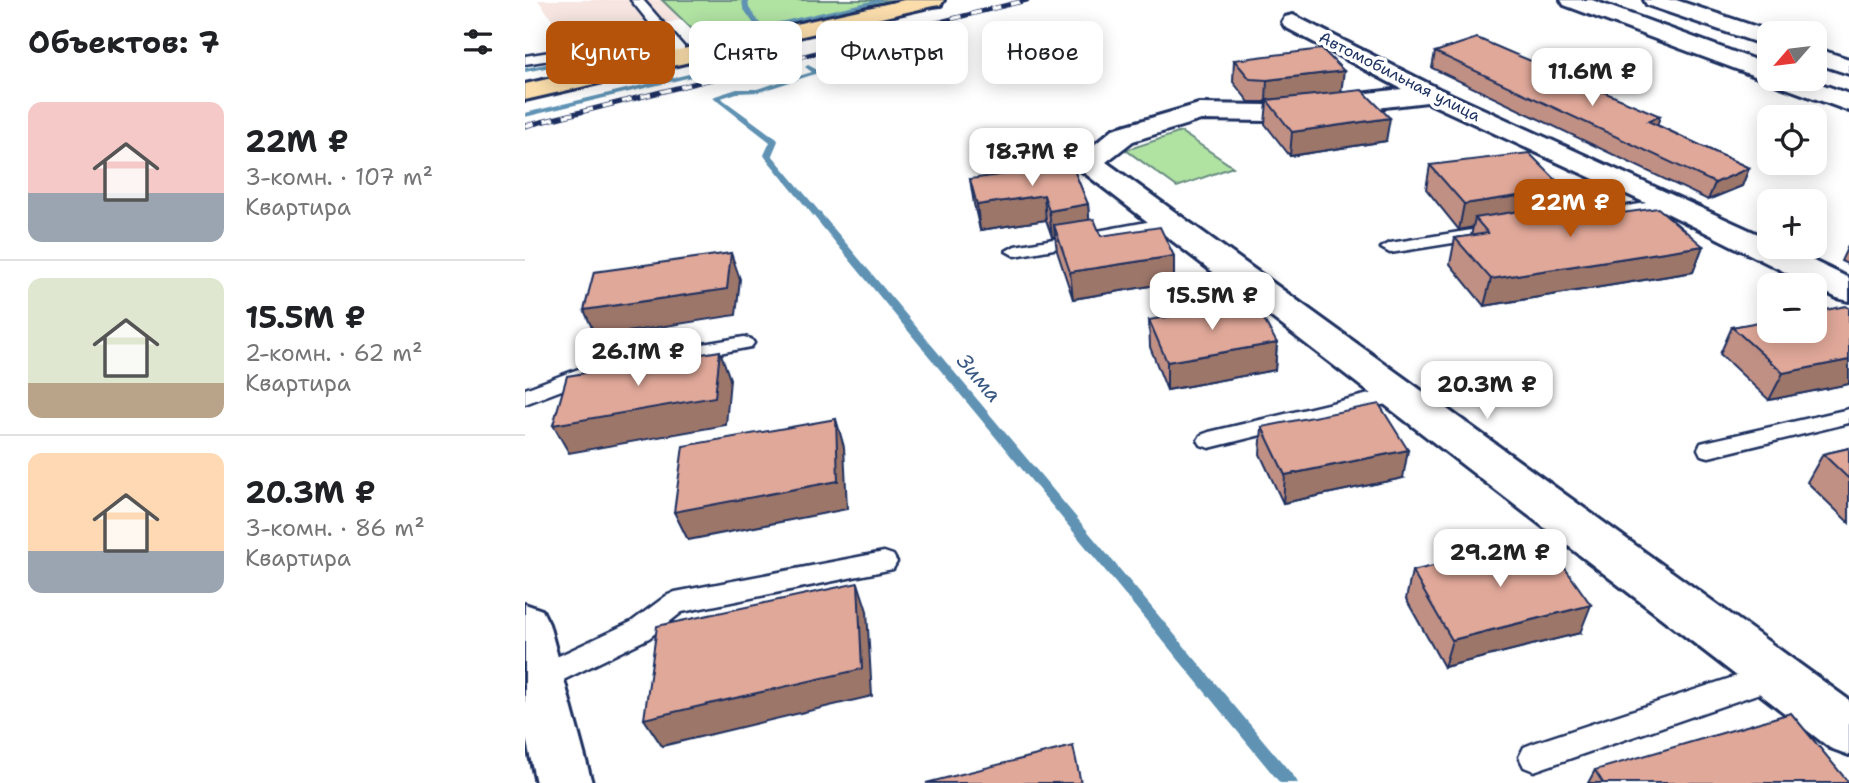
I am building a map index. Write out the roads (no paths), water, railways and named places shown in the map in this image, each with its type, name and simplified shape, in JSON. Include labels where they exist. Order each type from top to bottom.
[{"type":"main road","points":[[525,92],[680,51],[933,0]]},
{"type":"street","points":[[1572,0],[1757,69]]},
{"type":"street","points":[[1655,0],[1757,36]]},
{"type":"street","name":"Автомобильная улица","points":[[1293,22],[1430,94],[1672,204],[1849,291]]},
{"type":"street","points":[[1827,59],[1849,67]]},
{"type":"street","points":[[1816,91],[1849,103]]},
{"type":"street","points":[[1430,94],[1266,113],[1199,112],[1123,135],[1088,162],[1849,731]]},
{"type":"street","points":[[525,624],[532,679],[563,783]]},
{"type":"lane","points":[[637,0],[680,51]]},
{"type":"lane","points":[[525,60],[631,43],[680,51]]},
{"type":"lane","points":[[1033,155],[1088,162]]},
{"type":"lane","points":[[1551,223],[1672,204]]},
{"type":"lane","points":[[1015,251],[1169,223]]},
{"type":"lane","points":[[1390,248],[1511,229]]},
{"type":"lane","points":[[525,397],[597,369],[744,343]]},
{"type":"lane","points":[[1209,440],[1399,394]]},
{"type":"lane","points":[[1709,449],[1849,416]]},
{"type":"lane","points":[[532,679],[640,630],[675,603],[884,562]]},
{"type":"lane","points":[[1534,757],[1775,675]]},
{"type":"waterway","name":"Зима","points":[[745,0],[746,8],[755,21]]},
{"type":"waterway","points":[[791,21],[884,0]]},
{"type":"waterway","points":[[525,70],[546,66]]},
{"type":"waterway","name":"Зима","points":[[808,67],[818,72],[757,91],[737,91],[716,97],[774,141],[768,155],[1290,783]]},
{"type":"waterway","points":[[525,115],[689,76]]},
{"type":"railway","points":[[525,126],[1027,0]]}]
